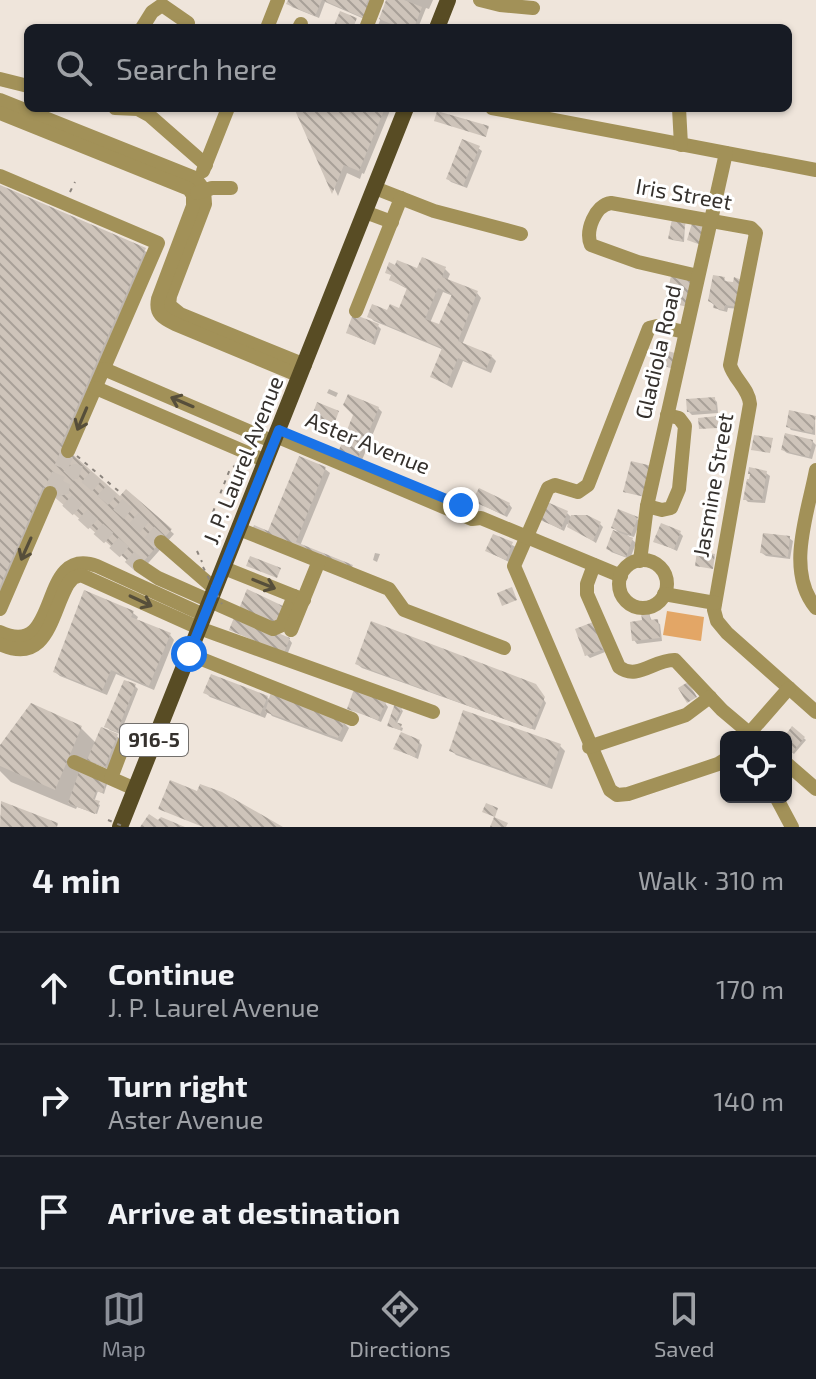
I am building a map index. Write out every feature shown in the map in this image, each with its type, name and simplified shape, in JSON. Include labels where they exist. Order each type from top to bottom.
[{"type":"main road","points":[[439,24],[448,0]]},
{"type":"main road","name":"J. P. Laurel Avenue","points":[[117,825],[135,789],[210,607],[404,112]]},
{"type":"street","points":[[269,24],[278,0]]},
{"type":"street","points":[[368,24],[377,0]]},
{"type":"street","points":[[480,0],[533,8]]},
{"type":"street","points":[[144,24],[152,12],[162,5],[188,23]]},
{"type":"street","points":[[0,79],[24,85]]},
{"type":"street","points":[[0,101],[24,111]]},
{"type":"street","points":[[25,112],[184,185],[198,189],[231,188]]},
{"type":"street","points":[[144,112],[206,165]]},
{"type":"street","points":[[226,112],[158,299],[157,311],[164,319],[226,339],[302,370]]},
{"type":"street","points":[[512,112],[816,170]]},
{"type":"street","points":[[679,112],[681,145]]},
{"type":"street","points":[[0,113],[124,155]]},
{"type":"street","name":"Gladiola Road","points":[[640,561],[647,506],[726,153]]},
{"type":"street","points":[[1,179],[158,243],[69,450]]},
{"type":"street","points":[[375,188],[434,211],[521,234]]},
{"type":"street","points":[[356,311],[401,198]]},
{"type":"street","name":"Iris Street","points":[[698,276],[638,262],[591,245],[589,234],[598,209],[603,204],[611,203],[755,231]]},
{"type":"street","points":[[365,212],[392,222]]},
{"type":"street","name":"Jasmine Street","points":[[715,603],[750,404],[750,398],[730,365],[757,240],[755,231]]},
{"type":"street","points":[[685,332],[657,326],[649,328],[588,485],[578,492],[555,485],[548,488],[525,537],[514,570],[589,747],[607,787],[613,793],[628,794],[720,763]]},
{"type":"street","name":"Aster Avenue","points":[[104,369],[360,467],[459,508],[472,519],[481,518],[621,576]]},
{"type":"street","points":[[96,388],[266,461]]},
{"type":"street","points":[[647,506],[662,510],[671,508],[679,489],[685,426],[679,418],[667,415]]},
{"type":"street","points":[[816,470],[800,562],[801,580],[816,608]]},
{"type":"street","points":[[1,606],[50,493]]},
{"type":"street","points":[[239,529],[389,589],[404,610],[504,648]]},
{"type":"street","points":[[161,542],[210,607]]},
{"type":"street","points":[[0,632],[14,638],[35,631],[59,579],[85,562],[273,629],[278,628],[319,561]]},
{"type":"street","points":[[640,561],[653,563],[663,572],[666,581],[664,594],[654,605],[645,608],[635,607],[621,594],[621,576],[628,566],[640,561]]},
{"type":"street","points":[[594,565],[587,594],[619,667],[625,672],[634,673],[675,660],[745,731]]},
{"type":"street","points":[[140,566],[210,607],[433,712]]},
{"type":"street","points":[[224,568],[299,598]]},
{"type":"street","points":[[0,644],[18,650],[39,642],[48,632],[76,570]]},
{"type":"street","points":[[664,594],[715,603],[715,617],[721,627],[816,712]]},
{"type":"street","points":[[291,630],[299,598]]},
{"type":"street","points":[[189,654],[352,719]]},
{"type":"street","points":[[754,731],[789,688]]},
{"type":"street","points":[[589,747],[686,715],[710,697]]},
{"type":"street","points":[[111,778],[125,741],[149,751]]},
{"type":"street","points":[[74,762],[135,789]]},
{"type":"street","points":[[792,772],[816,789]]},
{"type":"street","points":[[779,803],[792,827]]},
{"type":"path","points":[[68,197],[75,182]]},
{"type":"path","points":[[69,450],[122,494]]},
{"type":"path","points":[[213,512],[230,469],[236,465],[244,466]]},
{"type":"path","points":[[197,551],[210,607]]},
{"type":"shaded area","points":[[667,611],[704,617],[701,641],[663,635]]},
{"type":"building","points":[[288,0],[322,0],[315,16],[286,4]]},
{"type":"building","points":[[323,0],[368,0],[366,4],[372,7],[366,19]]},
{"type":"building","points":[[386,0],[404,0],[422,7],[416,24],[391,24],[379,19]]},
{"type":"building","points":[[340,11],[357,18],[355,24],[335,24]]},
{"type":"building","points":[[296,112],[383,112],[359,171],[344,165],[332,194]]},
{"type":"building","points":[[437,112],[440,112],[489,126],[486,137],[434,121]]},
{"type":"building","points":[[462,139],[480,146],[463,186],[446,179]]},
{"type":"building","points":[[0,185],[146,248],[61,444],[120,496],[126,489],[172,529],[137,569],[43,487],[0,586]]},
{"type":"building","points":[[672,219],[686,221],[682,241],[668,239]]},
{"type":"building","points":[[692,223],[706,227],[701,245],[687,240]]},
{"type":"building","points":[[422,257],[446,267],[442,277],[478,291],[458,341],[492,355],[486,369],[458,358],[447,384],[430,377],[442,348],[367,317],[372,304],[387,310],[390,304],[399,308],[407,288],[389,280],[391,275],[385,273],[389,262],[395,265],[397,260],[417,268]],"holes":[[[438,288],[452,294],[439,324],[425,319]]]},
{"type":"building","points":[[713,275],[725,277],[724,281],[733,282],[734,277],[742,280],[737,307],[725,305],[724,310],[713,308],[714,304],[708,301]]},
{"type":"building","points":[[671,276],[694,281],[688,307],[665,302]]},
{"type":"building","points":[[353,314],[379,324],[372,343],[346,333]]},
{"type":"building","points":[[655,347],[678,354],[674,369],[651,362]]},
{"type":"building","points":[[348,394],[379,407],[358,458],[339,450],[353,415],[343,405]]},
{"type":"building","points":[[715,397],[716,410],[687,412],[686,399]]},
{"type":"building","points":[[317,402],[339,411],[332,430],[310,421]]},
{"type":"building","points":[[789,410],[816,416],[812,433],[786,427]]},
{"type":"building","points":[[718,416],[718,428],[699,429],[698,418]]},
{"type":"building","points":[[785,433],[813,440],[809,457],[781,450]]},
{"type":"building","points":[[754,435],[773,438],[770,453],[751,450]]},
{"type":"building","points":[[299,456],[326,467],[296,542],[353,565],[351,570],[252,530],[254,525],[268,531]]},
{"type":"building","points":[[631,461],[652,466],[645,497],[623,492]]},
{"type":"building","points":[[749,467],[767,471],[762,500],[743,500]]},
{"type":"building","points":[[479,488],[510,503],[504,515],[472,501]]},
{"type":"building","points":[[547,502],[568,511],[561,529],[540,520]]},
{"type":"building","points":[[618,509],[638,517],[631,535],[611,528]]},
{"type":"building","points":[[571,515],[587,515],[601,522],[593,541],[567,527]]},
{"type":"building","points":[[661,523],[681,531],[674,549],[653,542]]},
{"type":"building","points":[[613,530],[633,538],[626,557],[606,549]]},
{"type":"building","points":[[763,533],[790,536],[788,557],[760,553]]},
{"type":"building","points":[[493,534],[513,542],[506,560],[485,551]]},
{"type":"building","points":[[697,551],[715,554],[713,569],[695,566]]},
{"type":"building","points":[[250,556],[281,568],[277,578],[246,566]]},
{"type":"building","points":[[512,587],[517,600],[502,606],[497,593]]},
{"type":"building","points":[[247,589],[285,607],[278,625],[239,609]]},
{"type":"building","points":[[84,590],[134,611],[131,617],[171,633],[149,686],[111,670],[102,691],[53,672]]},
{"type":"building","points":[[649,612],[650,620],[658,619],[660,638],[632,641],[630,622],[642,620],[641,613]]},
{"type":"building","points":[[235,615],[290,638],[284,653],[229,630]]},
{"type":"building","points":[[371,621],[536,684],[545,697],[531,729],[355,664]]},
{"type":"building","points":[[593,622],[604,649],[585,656],[575,629]]},
{"type":"building","points":[[211,674],[268,696],[260,715],[203,693]]},
{"type":"building","points":[[124,680],[136,684],[117,732],[104,727]]},
{"type":"building","points":[[688,682],[697,697],[687,703],[678,688]]},
{"type":"building","points":[[354,689],[386,702],[378,720],[347,709]]},
{"type":"building","points":[[271,692],[345,721],[338,738],[265,712]]},
{"type":"building","points":[[31,703],[82,726],[55,790],[0,766],[0,745]]},
{"type":"building","points":[[395,703],[402,708],[395,722],[402,724],[400,730],[387,726]]},
{"type":"building","points":[[463,710],[561,744],[547,785],[449,751]]},
{"type":"building","points":[[792,726],[805,737],[792,753],[792,731],[788,731]]},
{"type":"building","points":[[101,727],[118,734],[105,767],[87,760]]},
{"type":"building","points":[[401,732],[420,740],[415,757],[393,749]]},
{"type":"building","points":[[79,772],[107,780],[102,793],[96,791],[93,799],[100,801],[95,814],[68,803]]},
{"type":"building","points":[[170,780],[197,791],[200,784],[222,792],[283,827],[203,827],[158,809]]},
{"type":"building","points":[[1,801],[58,823],[57,827],[0,827]]},
{"type":"building","points":[[486,803],[498,808],[495,817],[482,812]]},
{"type":"building","points":[[149,814],[158,820],[161,817],[185,827],[140,827]]},
{"type":"building","points":[[494,817],[508,823],[506,827],[490,827]]},
{"type":"tunnel","points":[[53,487],[68,451]]},
{"type":"tunnel","points":[[140,566],[64,498],[63,486],[68,476],[75,471],[83,474],[161,542]]},
{"type":"route","points":[[189,654],[279,430],[461,505]]}]
